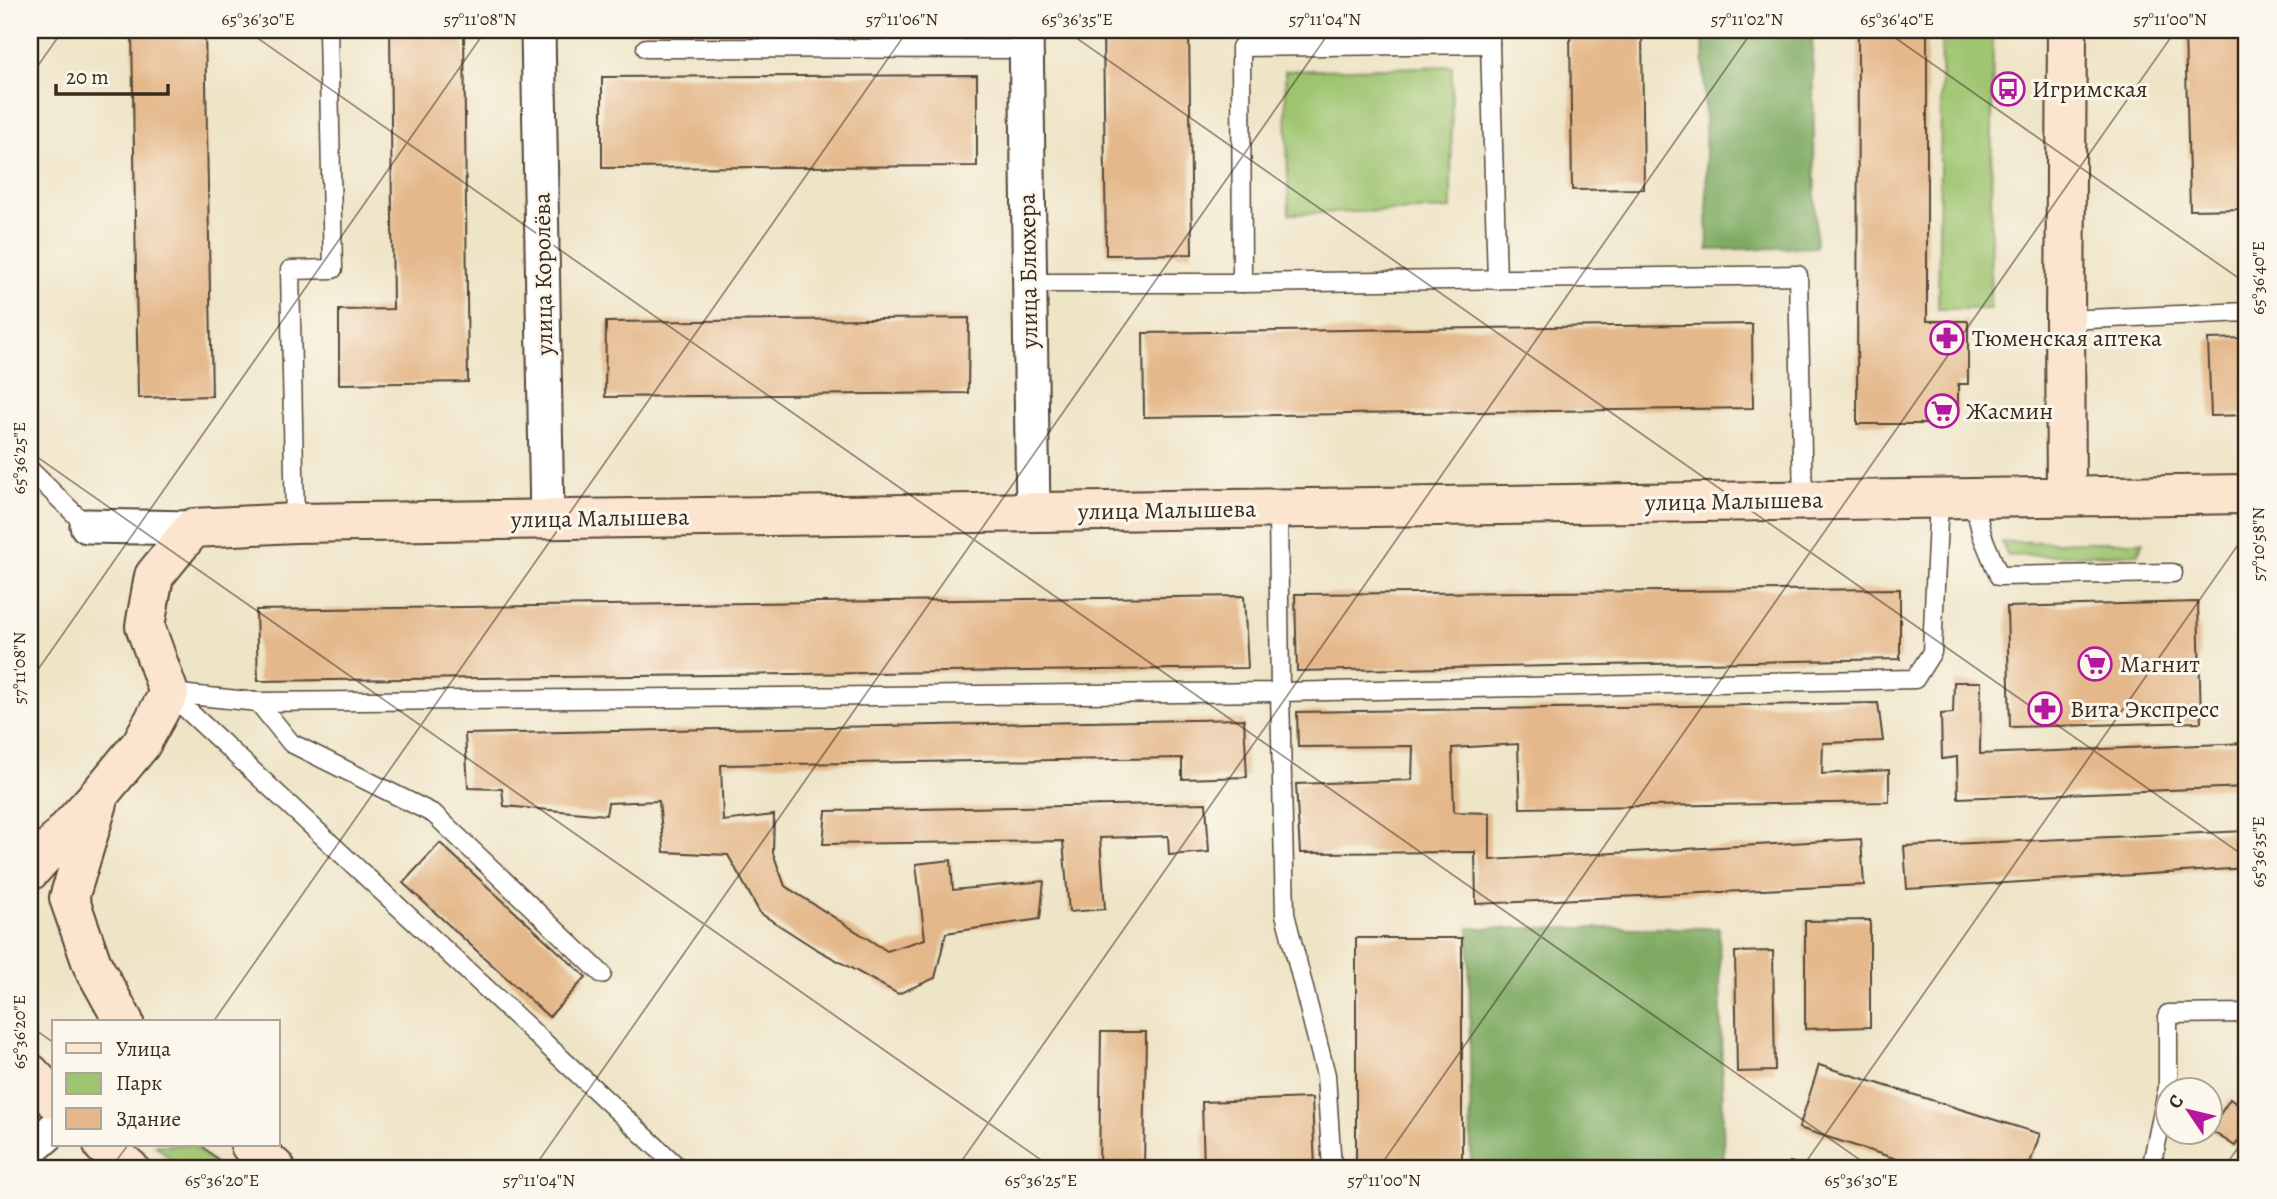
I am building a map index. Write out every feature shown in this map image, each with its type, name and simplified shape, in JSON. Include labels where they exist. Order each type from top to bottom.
[{"type":"street","name":"улица Королёва","points":[[538,30],[547,519]]},
{"type":"street","points":[[2066,496],[2067,30]]},
{"type":"street","name":"улица Блюхера","points":[[1026,39],[1033,512]]},
{"type":"street","name":"улица Малышева","points":[[87,526],[192,528],[295,523],[2247,494]]},
{"type":"street","points":[[30,871],[141,744],[169,693],[145,626],[154,576],[192,528]]},
{"type":"street","points":[[69,898],[102,791]]},
{"type":"street","points":[[30,882],[40,880],[55,886],[69,898],[92,964],[123,1020]]},
{"type":"street","points":[[30,1073],[52,1097]]},
{"type":"street","points":[[30,1150],[52,1131]]},
{"type":"street","points":[[104,1146],[130,1169]]},
{"type":"street","points":[[251,1146],[276,1169]]},
{"type":"lane","points":[[295,523],[290,270],[333,269],[328,30]]},
{"type":"lane","points":[[1242,283],[1241,47],[1490,37],[1497,280]]},
{"type":"lane","points":[[646,48],[1026,39]]},
{"type":"lane","points":[[1028,283],[1242,283],[1798,275],[1803,500]]},
{"type":"lane","points":[[2065,320],[2247,312]]},
{"type":"lane","points":[[30,470],[87,526]]},
{"type":"lane","points":[[1956,498],[1982,535],[1999,576],[2173,573]]},
{"type":"lane","points":[[169,693],[258,702],[1280,692],[1915,679],[1932,652],[1956,498]]},
{"type":"lane","points":[[1278,508],[1284,914],[1326,1075],[1332,1169]]},
{"type":"lane","points":[[169,693],[680,1169]]},
{"type":"lane","points":[[258,702],[291,743],[434,814],[602,974]]},
{"type":"lane","points":[[2151,1169],[2168,1087],[2168,1014],[2247,1013]]},
{"type":"green space","points":[[1703,30],[1812,30],[1816,247],[1708,250]]},
{"type":"green space","points":[[1942,30],[1993,30],[1990,309],[1938,309]]},
{"type":"green space","points":[[1452,66],[1451,209],[1289,214],[1285,71]]},
{"type":"green space","points":[[2002,542],[2143,542],[2138,554],[2008,556]]},
{"type":"green space","points":[[1469,928],[1719,928],[1724,1169],[1471,1169]]},
{"type":"green space","points":[[156,1146],[194,1146],[220,1169],[182,1169]]},
{"type":"building","points":[[132,30],[205,30],[212,396],[138,398]]},
{"type":"building","points":[[390,30],[464,30],[468,382],[339,384],[339,310],[393,309]]},
{"type":"building","points":[[1103,30],[1189,30],[1192,254],[1106,255]]},
{"type":"building","points":[[1570,30],[1642,30],[1644,189],[1572,190]]},
{"type":"building","points":[[1858,30],[1927,30],[1927,321],[1968,321],[1968,384],[1958,384],[1958,414],[1950,424],[1857,424]]},
{"type":"building","points":[[2247,32],[2247,209],[2190,210],[2185,34]]},
{"type":"building","points":[[977,75],[977,166],[602,168],[602,77]]},
{"type":"building","points":[[969,318],[968,393],[605,397],[606,322]]},
{"type":"building","points":[[1752,324],[1753,408],[1144,417],[1143,333]]},
{"type":"building","points":[[2247,338],[2247,415],[2211,416],[2208,339]]},
{"type":"building","points":[[1900,589],[1900,659],[1297,671],[1295,594]]},
{"type":"building","points":[[1244,596],[1248,668],[258,681],[256,610]]},
{"type":"building","points":[[2198,602],[2201,722],[2010,727],[2007,607]]},
{"type":"building","points":[[1954,682],[1981,682],[1980,754],[2247,743],[2247,787],[1958,798],[1957,757],[1942,759],[1941,714],[1953,713]]},
{"type":"building","points":[[1878,703],[1883,741],[1823,743],[1822,774],[1889,770],[1889,802],[1520,808],[1518,744],[1452,748],[1454,812],[1490,813],[1490,860],[1861,839],[1864,885],[1476,904],[1475,852],[1300,853],[1296,784],[1412,780],[1413,746],[1298,747],[1297,712]]},
{"type":"building","points":[[1244,719],[1247,777],[1182,779],[1182,758],[721,765],[723,821],[774,815],[773,853],[785,886],[887,951],[925,939],[916,864],[951,860],[953,890],[1044,881],[1040,919],[946,933],[935,978],[898,994],[816,949],[760,913],[728,855],[664,852],[659,801],[608,803],[606,815],[504,806],[502,789],[468,788],[465,734]]},
{"type":"building","points":[[1206,803],[1209,852],[1169,855],[1168,836],[1100,838],[1105,909],[1069,912],[1063,841],[823,844],[826,811]]},
{"type":"building","points":[[2247,831],[2247,868],[1907,889],[1904,846]]},
{"type":"building","points":[[440,843],[586,977],[549,1017],[403,883]]},
{"type":"building","points":[[1870,920],[1870,1027],[1805,1029],[1805,921]]},
{"type":"building","points":[[1356,938],[1462,938],[1462,1169],[1356,1169]]},
{"type":"building","points":[[1773,951],[1775,1071],[1737,1072],[1735,952]]},
{"type":"building","points":[[1101,1032],[1146,1032],[1144,1169],[1099,1169]]},
{"type":"building","points":[[1819,1065],[2040,1134],[2028,1169],[1928,1169],[1799,1128]]},
{"type":"building","points":[[1312,1098],[1315,1169],[1204,1169],[1202,1102]]},
{"type":"building","points":[[2230,1099],[2247,1111],[2247,1127],[2235,1146],[2224,1139],[2224,1108]]},
{"type":"building","points":[[1790,1162],[1812,1169],[1787,1169]]},
{"type":"place","name":"Игримская","points":[[2008,89]]},
{"type":"place","name":"Тюменская аптека","points":[[1947,338]]},
{"type":"place","name":"Жасмин","points":[[1942,411]]},
{"type":"place","name":"Магнит","points":[[2095,664]]},
{"type":"place","name":"Вита Экспресс","points":[[2045,709]]}]
